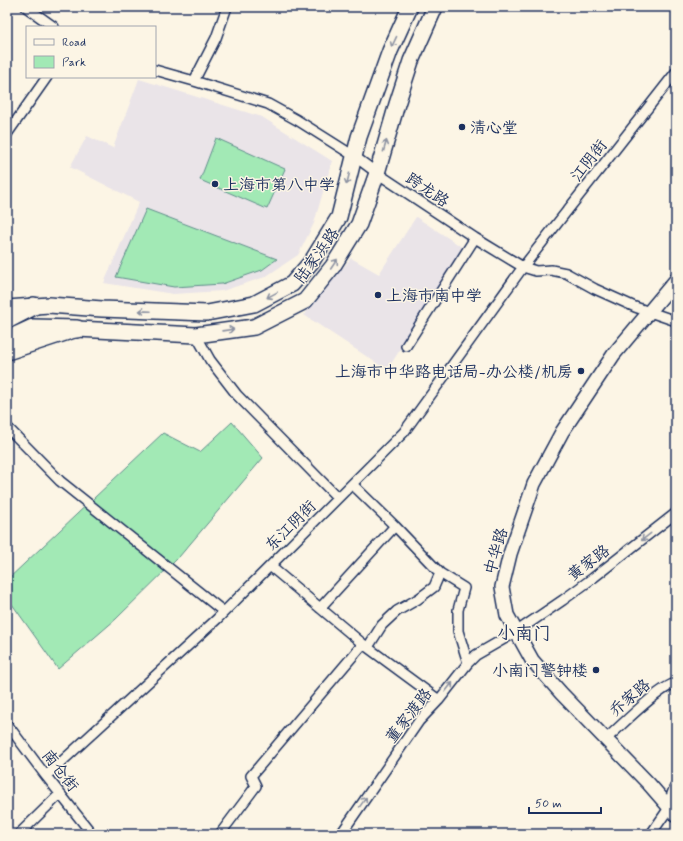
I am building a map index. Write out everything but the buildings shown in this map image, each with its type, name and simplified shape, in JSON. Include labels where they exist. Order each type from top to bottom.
[{"type":"highway","points":[[7,320],[34,306]]},
{"type":"highway","points":[[7,340],[33,328],[78,329]]},
{"type":"main road","name":"陆家浜路","points":[[7,308],[49,305],[102,309],[207,313],[254,304],[292,284],[312,261],[339,217],[359,137],[390,51],[410,7]]},
{"type":"main road","name":"陆家浜路","points":[[7,352],[78,329],[196,335],[254,327],[305,300],[333,266],[359,224],[377,173],[411,61],[435,7]]},
{"type":"street","points":[[26,7],[53,26]]},
{"type":"street","points":[[194,81],[216,38],[227,7]]},
{"type":"street","name":"跨龙路","points":[[156,70],[268,104],[297,120],[354,156],[475,238],[523,267],[536,271],[550,270],[566,273],[595,289],[635,307],[676,321]]},
{"type":"street","name":"江阴街","points":[[523,267],[676,72]]},
{"type":"street","points":[[7,134],[46,78]]},
{"type":"street","points":[[406,346],[475,238]]},
{"type":"street","name":"东江阴街","points":[[46,776],[224,612],[404,432],[523,267]]},
{"type":"street","name":"中华路","points":[[672,812],[649,784],[532,660],[507,615],[502,587],[510,554],[534,484],[562,432],[614,354],[676,280]]},
{"type":"street","points":[[196,335],[210,360],[237,395],[338,498]]},
{"type":"street","points":[[7,427],[60,481],[224,612]]},
{"type":"street","points":[[352,484],[440,573],[464,588],[458,610],[458,630],[468,662]]},
{"type":"street","name":"黄家路","points":[[516,632],[593,578],[676,513]]},
{"type":"street","points":[[320,608],[395,526]]},
{"type":"street","points":[[270,566],[365,645],[439,700]]},
{"type":"street","points":[[220,834],[256,786],[251,776],[382,624],[397,611],[418,599],[434,587],[440,573]]},
{"type":"street","name":"董家渡路","points":[[341,834],[420,721],[439,700],[468,662],[476,655],[516,632]]},
{"type":"street","name":"乔家路","points":[[606,739],[654,696],[676,683]]},
{"type":"street","name":"南仓街","points":[[7,724],[92,834]]},
{"type":"street","points":[[651,834],[672,812],[676,789]]},
{"type":"street","points":[[19,834],[60,794]]},
{"type":"shaded area","name":"上海市第八中学","points":[[139,79],[262,117],[332,161],[314,223],[298,255],[265,277],[222,291],[173,294],[104,283],[139,202],[70,167],[87,136],[113,148]]},
{"type":"shaded area","name":"上海市南中学","points":[[416,217],[465,249],[387,370],[304,315],[351,258],[379,274]]},
{"type":"green space","points":[[216,138],[285,169],[267,209],[200,180]]},
{"type":"green space","points":[[146,209],[277,259],[262,270],[222,284],[174,287],[116,277]]},
{"type":"green space","points":[[232,422],[263,458],[179,557],[116,619],[58,669],[7,597],[7,580],[163,433],[200,452]]},
{"type":"place","name":"清心堂","points":[[462,127]]},
{"type":"place","name":"上海市第八中学","points":[[215,184]]},
{"type":"place","name":"上海市南中学","points":[[378,295]]},
{"type":"place","name":"上海市中华路电话局-办公楼/机房","points":[[581,371]]},
{"type":"place","name":"小南门警钟楼","points":[[596,670]]},
{"type":"district","name":"小南门","points":[[524,633]]}]
